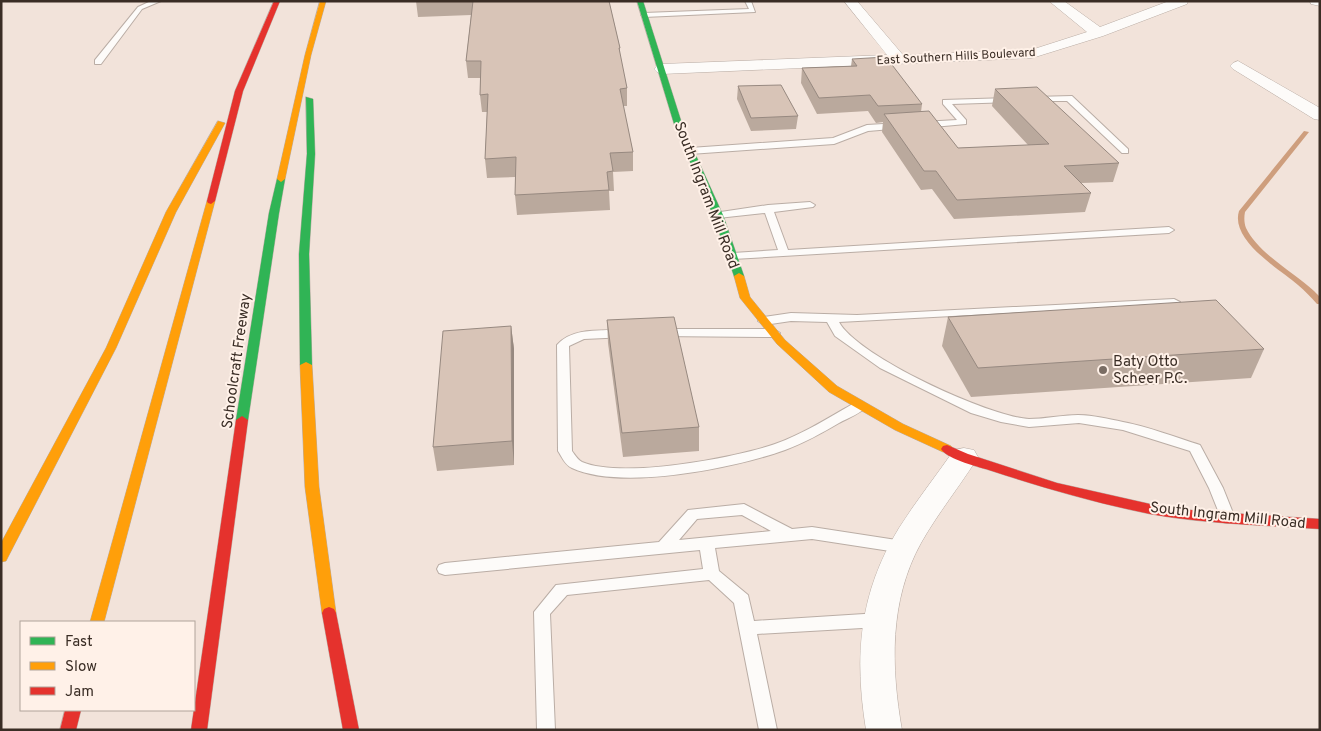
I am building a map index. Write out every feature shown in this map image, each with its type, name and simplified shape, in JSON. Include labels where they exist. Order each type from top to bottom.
[{"type":"main road","points":[[1,557],[111,348],[171,212],[239,91],[277,1]]},
{"type":"main road","name":"Schoolcraft Freeway","points":[[199,730],[252,350],[272,222],[308,55],[323,1]]},
{"type":"main road","name":"South Ingram Mill Road","points":[[640,1],[680,127],[718,214],[745,298],[774,333],[834,389],[899,427],[964,457],[1055,488],[1150,509],[1228,518],[1320,524]]},
{"type":"main road","points":[[308,55],[311,154],[304,272],[305,355],[312,478],[330,624],[351,730]]},
{"type":"main road","points":[[97,621],[216,185],[239,91]]},
{"type":"main road","points":[[68,730],[73,711]]},
{"type":"street","points":[[850,1],[899,60]]},
{"type":"street","points":[[1055,1],[1098,33]]},
{"type":"street","name":"East Southern Hills Boulevard","points":[[662,70],[1032,54],[1098,33],[1182,1]]},
{"type":"street","points":[[1316,1],[1320,2]]},
{"type":"street","points":[[1238,66],[1320,115]]},
{"type":"street","points":[[1302,103],[1320,103]]},
{"type":"street","points":[[884,730],[878,683],[877,650],[880,620],[893,569],[904,547],[964,457]]},
{"type":"lane","points":[[98,62],[140,8],[158,1]]},
{"type":"lane","points":[[644,15],[753,11],[748,1]]},
{"type":"lane","points":[[915,125],[963,122],[946,102],[1069,98],[1125,151]]},
{"type":"lane","points":[[690,151],[834,141],[867,128],[905,126]]},
{"type":"lane","points":[[718,214],[746,213],[768,208],[810,205]]},
{"type":"lane","points":[[768,208],[784,253]]},
{"type":"lane","points":[[733,256],[1168,230]]},
{"type":"lane","points":[[764,321],[792,317],[857,319],[1174,302]]},
{"type":"lane","points":[[831,318],[839,333],[884,365],[932,390],[984,412],[1029,423],[1079,419],[1124,426],[1195,448],[1216,488],[1228,518]]},
{"type":"lane","points":[[651,333],[774,333]]},
{"type":"lane","points":[[633,334],[582,336],[574,338],[563,345],[565,451],[570,460],[576,465],[607,472],[632,473],[700,465],[748,456],[778,448],[802,438],[861,404]]},
{"type":"lane","points":[[664,547],[693,514],[727,510],[744,509],[789,535]]},
{"type":"lane","points":[[444,569],[812,533],[904,547]]},
{"type":"lane","points":[[706,543],[712,574],[742,600],[768,730]]},
{"type":"lane","points":[[546,730],[542,612],[562,589],[712,574]]},
{"type":"lane","points":[[748,628],[880,620]]},
{"type":"building","points":[[473,1],[609,1],[627,88],[620,89],[633,152],[610,153],[613,171],[607,172],[609,190],[515,195],[516,157],[485,159],[488,94],[480,95],[481,61],[466,61]]},
{"type":"building","points":[[886,57],[922,104],[878,106],[870,95],[819,98],[802,68],[857,66],[852,59]]},
{"type":"building","points":[[781,85],[798,116],[751,118],[738,86]]},
{"type":"building","points":[[1037,87],[1119,163],[1064,166],[1091,193],[957,200],[936,171],[924,171],[884,114],[929,111],[958,148],[1049,144],[995,89]]},
{"type":"building","points":[[1216,300],[1264,349],[978,368],[948,317]]},
{"type":"building","points":[[674,317],[699,427],[622,433],[607,320]]},
{"type":"building","points":[[511,326],[512,441],[433,447],[443,331]]},
{"type":"waterway","points":[[1306,132],[1241,212],[1241,222],[1248,237],[1257,247],[1301,283],[1320,302]]},
{"type":"traffic: fast","points":[[640,1],[679,127],[718,215],[739,276]]},
{"type":"traffic: fast","points":[[306,365],[304,254],[311,154],[309,99]]},
{"type":"traffic: fast","points":[[242,420],[281,179]]},
{"type":"traffic: slow","points":[[281,179],[308,55],[323,1]]},
{"type":"traffic: slow","points":[[1,557],[111,348],[171,212],[221,123]]},
{"type":"traffic: slow","points":[[97,621],[211,201]]},
{"type":"traffic: slow","points":[[739,276],[745,298],[781,342],[833,389],[899,427],[947,449]]},
{"type":"traffic: slow","points":[[306,365],[312,487],[329,613]]},
{"type":"traffic: jam","points":[[211,201],[239,91],[277,1]]},
{"type":"traffic: jam","points":[[199,730],[242,420]]},
{"type":"traffic: jam","points":[[947,449],[964,457],[1055,487],[1150,509],[1198,516],[1320,524]]},
{"type":"traffic: jam","points":[[329,613],[351,730]]},
{"type":"traffic: jam","points":[[68,730],[73,711]]},
{"type":"place","name":"Baty Otto Scheer P.C.","points":[[1103,370]]}]
